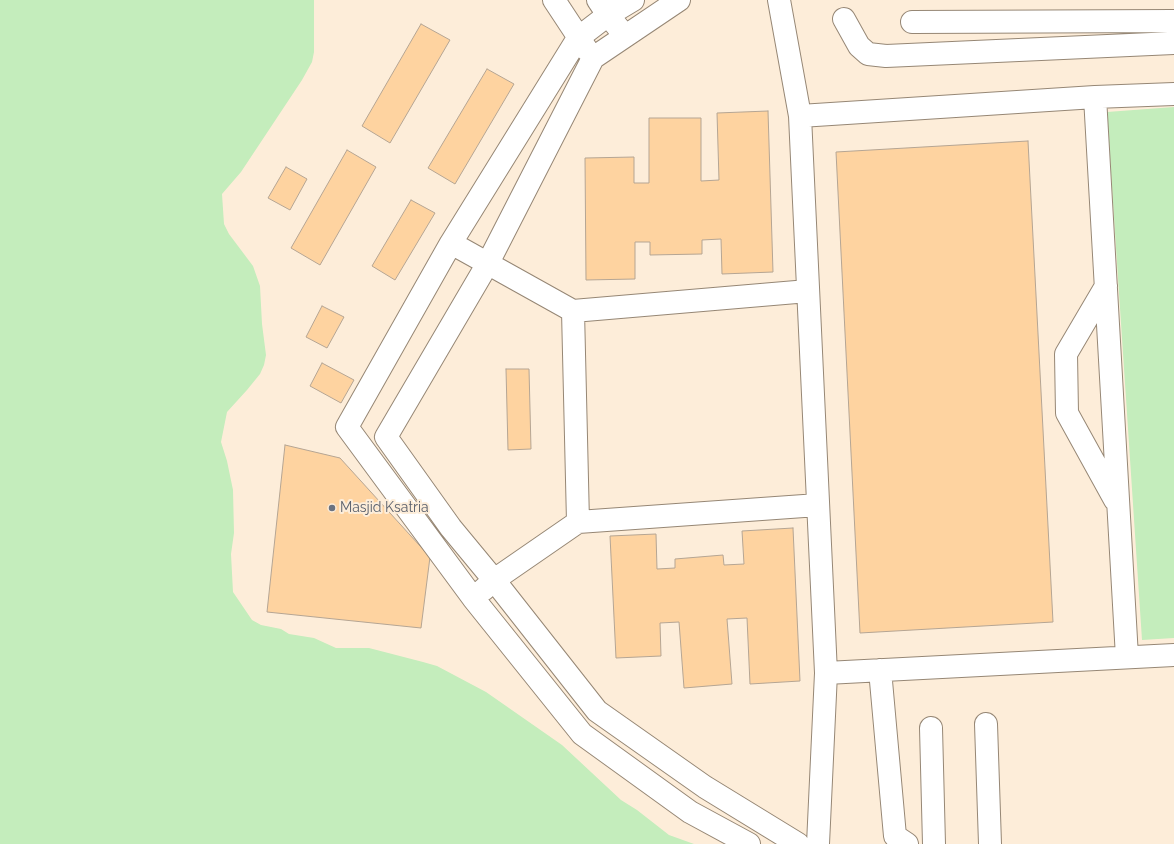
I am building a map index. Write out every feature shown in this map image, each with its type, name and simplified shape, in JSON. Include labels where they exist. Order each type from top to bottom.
[{"type":"lane","points":[[554,0],[578,38],[593,58]]},
{"type":"lane","points":[[347,427],[451,242],[578,38],[603,7],[633,0]]},
{"type":"lane","points":[[386,437],[488,262],[593,58],[679,0]]},
{"type":"lane","points":[[779,0],[800,116],[826,673],[818,844]]},
{"type":"lane","points":[[603,7],[625,36]]},
{"type":"lane","points":[[844,19],[859,46],[868,54],[886,56],[1174,43]]},
{"type":"lane","points":[[912,22],[1174,21]]},
{"type":"lane","points":[[800,116],[1095,97],[1174,94]]},
{"type":"lane","points":[[1095,97],[1127,657]]},
{"type":"lane","points":[[451,242],[573,311],[808,291]]},
{"type":"lane","points":[[1106,286],[1066,354],[1067,413],[1118,505]]},
{"type":"lane","points":[[573,311],[578,522]]},
{"type":"lane","points":[[347,427],[386,437],[451,528],[597,710],[705,787],[798,844]]},
{"type":"lane","points":[[347,427],[473,598],[582,734],[690,812],[749,844]]},
{"type":"lane","points":[[473,598],[494,580],[578,522],[818,505]]},
{"type":"lane","points":[[826,673],[1174,655]]},
{"type":"lane","points":[[880,670],[895,836],[907,844]]},
{"type":"lane","points":[[986,724],[990,844]]},
{"type":"lane","points":[[931,728],[934,844]]},
{"type":"lane","points":[[630,769],[646,746]]},
{"type":"green space","points":[[0,0],[314,0],[314,52],[312,62],[302,80],[241,172],[222,194],[224,224],[229,234],[253,266],[260,286],[262,324],[266,355],[260,374],[227,412],[221,442],[227,461],[233,490],[234,533],[231,554],[233,592],[252,620],[261,625],[281,629],[289,634],[314,638],[336,648],[369,648],[437,666],[486,692],[562,745],[621,800],[637,810],[669,835],[694,844],[0,844]]},
{"type":"green space","points":[[1174,107],[1174,638],[1142,640],[1107,112]]},
{"type":"building","points":[[421,24],[450,40],[390,143],[362,126]]},
{"type":"building","points":[[487,69],[514,84],[455,184],[428,168]]},
{"type":"building","points":[[768,111],[773,272],[722,274],[721,239],[702,240],[702,254],[650,255],[650,242],[635,242],[635,279],[586,280],[585,158],[634,157],[634,183],[649,183],[649,118],[701,118],[701,181],[719,180],[717,113]]},
{"type":"building","points":[[1028,141],[1053,622],[860,633],[836,152]]},
{"type":"building","points":[[347,150],[376,167],[320,265],[291,248]]},
{"type":"building","points":[[286,167],[307,179],[290,210],[268,198]]},
{"type":"building","points":[[411,200],[435,213],[395,280],[372,266]]},
{"type":"building","points":[[322,306],[344,317],[327,348],[306,337]]},
{"type":"building","points":[[322,363],[354,380],[341,403],[310,386]]},
{"type":"building","points":[[506,369],[529,369],[531,449],[508,450]]},
{"type":"building","name":"Masjid Ksatria","points":[[285,445],[340,458],[430,557],[421,628],[267,612]]},
{"type":"building","points":[[793,528],[800,681],[750,684],[747,618],[727,619],[732,684],[684,688],[679,622],[660,623],[661,656],[616,658],[610,536],[656,534],[657,569],[675,568],[675,559],[723,555],[724,565],[744,564],[742,531]]},
{"type":"place","name":"Masjid Ksatria","points":[[332,508]]}]
